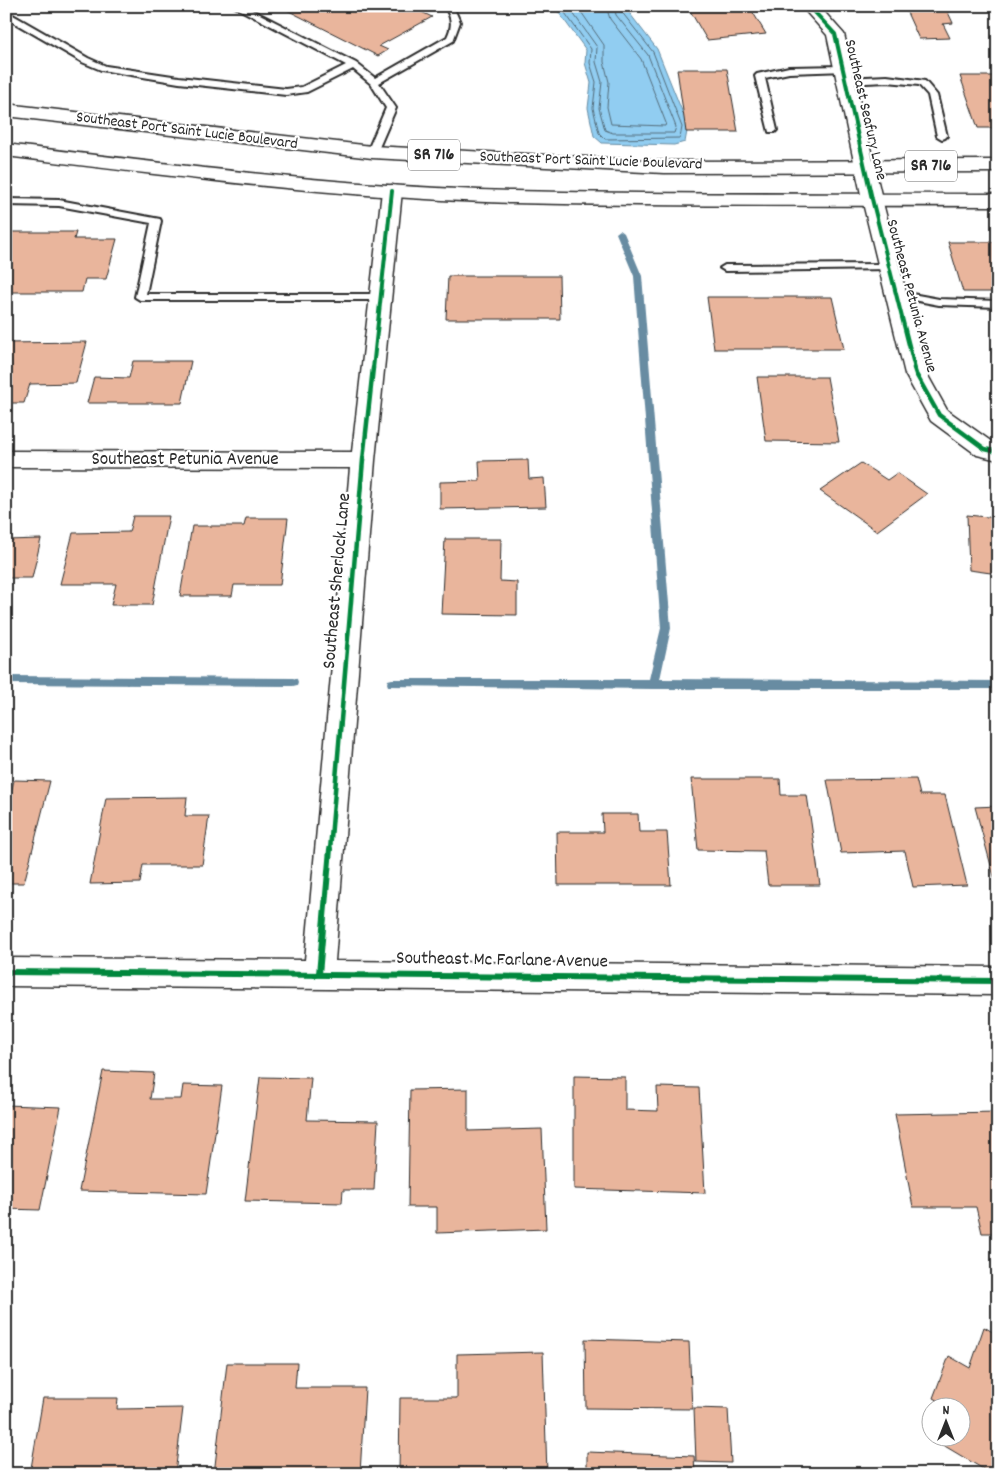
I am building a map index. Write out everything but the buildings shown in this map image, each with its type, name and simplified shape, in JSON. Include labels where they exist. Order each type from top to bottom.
[{"type":"main road","name":"Southeast Seafury Lane","points":[[809,6],[835,34],[872,199]]},
{"type":"main road","name":"Southeast Port Saint Lucie Boulevard","points":[[6,110],[372,152],[664,167],[998,166]]},
{"type":"main road","name":"Southeast Port Saint Lucie Boulevard","points":[[6,149],[188,173],[392,190],[513,197],[998,200]]},
{"type":"main road","points":[[6,149],[160,154],[335,170],[355,163],[372,152]]},
{"type":"main road","points":[[392,190],[424,178],[447,175],[587,176],[664,167]]},
{"type":"main road","name":"Southeast Sherlock Lane","points":[[319,974],[363,460],[392,190]]},
{"type":"main road","name":"Southeast Petunia Avenue","points":[[872,199],[916,374],[939,415],[985,448],[998,452]]},
{"type":"main road","name":"Southeast Petunia Avenue","points":[[6,459],[363,460]]},
{"type":"main road","name":"Southeast Mc Farlane Avenue","points":[[6,972],[998,981]]},
{"type":"lane","points":[[237,6],[353,65],[374,82],[391,108],[372,152]]},
{"type":"lane","points":[[374,82],[450,39],[457,26],[454,14],[448,6]]},
{"type":"lane","points":[[6,14],[94,64],[120,72],[286,92],[304,90],[353,65]]},
{"type":"lane","points":[[772,130],[760,76],[789,70],[922,83],[932,95],[942,136]]},
{"type":"lane","points":[[6,202],[59,203],[156,221],[140,297],[381,297]]},
{"type":"lane","points":[[725,268],[889,267]]},
{"type":"lane","points":[[896,294],[939,302],[998,304]]},
{"type":"water","points":[[554,6],[624,6],[657,49],[688,126],[685,142],[674,145],[602,143],[594,136],[588,108],[591,83],[585,63],[586,50]]},
{"type":"waterway","points":[[620,233],[638,276],[666,628],[653,684]]},
{"type":"waterway","points":[[6,680],[293,682]]},
{"type":"waterway","points":[[392,683],[653,684]]},
{"type":"waterway","points":[[653,684],[998,685]]},
{"type":"cycle path","points":[[809,6],[835,34],[872,199],[916,374],[939,415],[985,449],[998,452]]},
{"type":"cycle path","points":[[319,974],[363,460],[392,191]]},
{"type":"cycle path","points":[[6,972],[998,981]]}]
